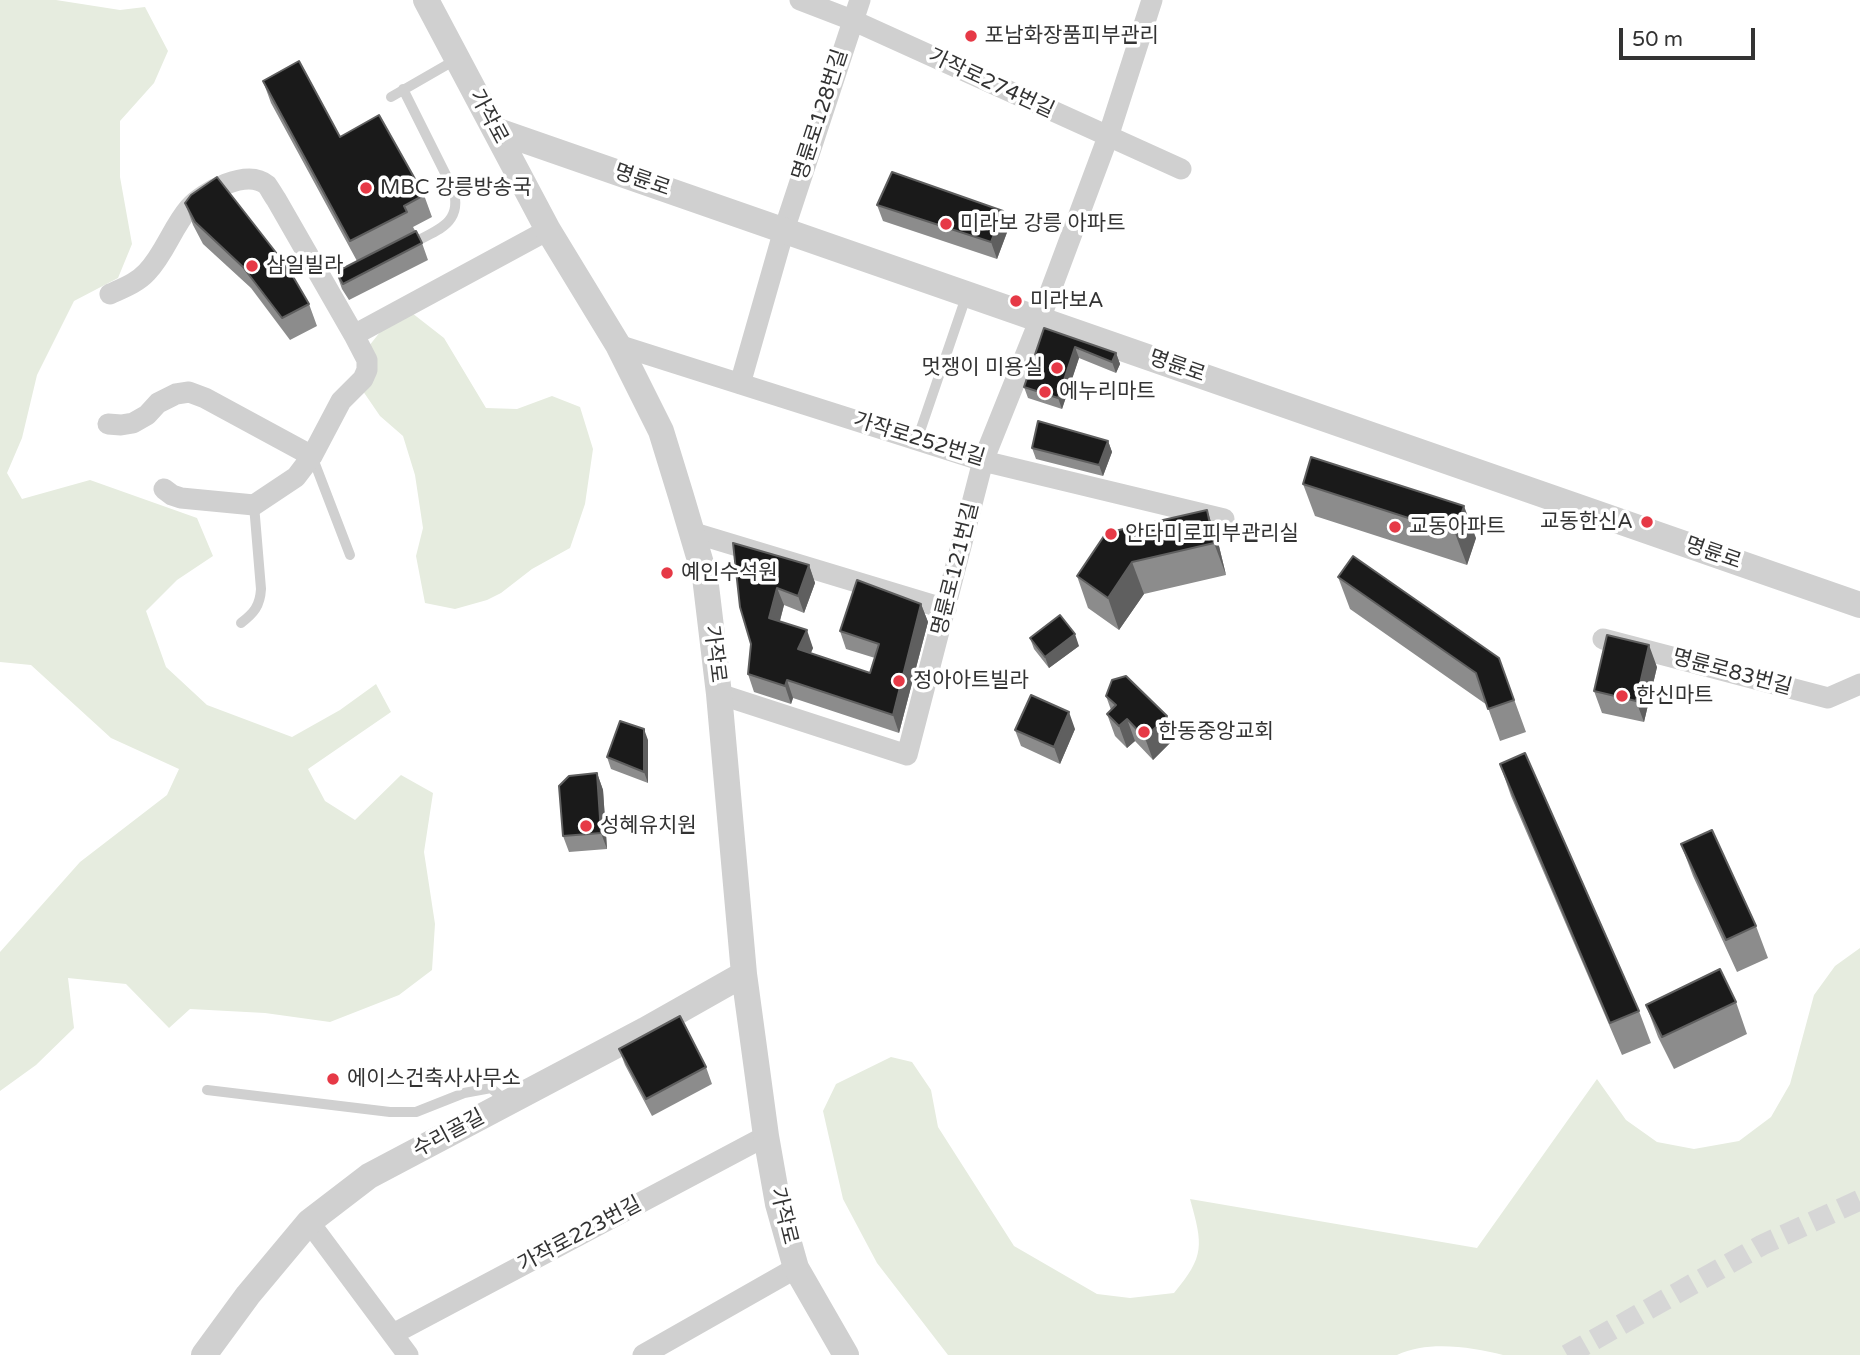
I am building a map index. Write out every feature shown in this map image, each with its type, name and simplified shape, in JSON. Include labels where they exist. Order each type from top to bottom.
[{"type":"street","name":"가작로","points":[[426,0],[548,230],[618,345],[661,431],[705,577],[719,695],[744,974],[778,1204],[796,1268],[846,1355]]},
{"type":"street","name":"가작로274번길","points":[[800,0],[852,20],[1181,169]]},
{"type":"street","name":"명륜로128번길","points":[[740,384],[784,230],[860,0]]},
{"type":"street","name":"명륜로121번길","points":[[719,695],[907,755],[983,461],[1108,138],[1152,0]]},
{"type":"street","name":"명륜로","points":[[495,130],[1860,605]]},
{"type":"street","points":[[110,294],[144,275],[155,263],[190,207],[225,185],[243,179],[255,180],[266,184],[276,199],[367,360],[363,379],[341,401],[312,456],[296,477],[254,505],[181,498],[164,489]]},
{"type":"street","points":[[354,335],[548,230]]},
{"type":"street","name":"가작로252번길","points":[[618,345],[983,461],[1224,519]]},
{"type":"street","points":[[108,424],[133,422],[147,415],[158,403],[176,394],[189,392],[312,456]]},
{"type":"street","points":[[691,532],[946,609]]},
{"type":"street","name":"명륜로83번길","points":[[1603,639],[1828,698],[1860,684]]},
{"type":"street","name":"수리골길","points":[[204,1355],[248,1295],[309,1223],[369,1177],[744,974]]},
{"type":"street","name":"가작로223번길","points":[[393,1334],[766,1136]]},
{"type":"street","points":[[309,1223],[408,1355]]},
{"type":"street","points":[[643,1355],[796,1268]]},
{"type":"lane","points":[[391,97],[457,59]]},
{"type":"lane","points":[[394,252],[450,221],[456,213],[457,203],[453,189],[403,89]]},
{"type":"lane","points":[[917,440],[967,294]]},
{"type":"lane","points":[[312,456],[351,555]]},
{"type":"lane","points":[[241,623],[254,612],[260,601],[254,505]]},
{"type":"lane","points":[[207,1090],[390,1112],[416,1112],[464,1093],[491,1088],[508,1102]]},
{"type":"shaded area","points":[[0,0],[56,0],[120,10],[145,7],[168,51],[154,83],[120,121],[120,177],[132,244],[118,278],[74,301],[37,375],[22,438],[7,473],[22,499],[90,480],[197,518],[213,556],[177,580],[146,611],[166,667],[207,705],[292,737],[340,710],[376,684],[391,712],[308,769],[325,801],[355,820],[401,775],[433,793],[424,852],[435,924],[432,970],[399,995],[330,1022],[265,1013],[190,1009],[169,1028],[126,984],[68,978],[74,1028],[36,1065],[0,1091],[0,952],[80,862],[167,795],[179,769],[111,738],[31,665],[0,662]]},
{"type":"shaded area","points":[[412,313],[444,338],[486,408],[517,409],[552,396],[580,407],[593,449],[585,504],[570,548],[532,569],[501,593],[455,609],[425,603],[416,556],[423,528],[415,475],[403,436],[380,416],[354,378],[365,351],[388,322]]},
{"type":"shaded area","points":[[1860,948],[1860,1355],[1503,1355],[1436,1346],[1409,1350],[1397,1355],[948,1355],[877,1263],[843,1199],[823,1111],[836,1084],[891,1057],[912,1062],[931,1090],[938,1127],[1014,1246],[1097,1294],[1130,1298],[1174,1293],[1191,1269],[1198,1249],[1199,1239],[1190,1199],[1477,1248],[1597,1079],[1626,1120],[1657,1142],[1694,1149],[1739,1141],[1771,1117],[1790,1084],[1814,995],[1835,966]]},
{"type":"building","name":"MBC 강릉방송국","points":[[299,61],[340,137],[379,115],[424,195],[404,206],[407,212],[350,241],[263,81]]},
{"type":"building","points":[[892,172],[1003,211],[991,242],[877,205]]},
{"type":"building","name":"삼일빌라","points":[[217,177],[288,268],[309,304],[282,318],[243,267],[195,222],[185,203],[191,195]]},
{"type":"building","points":[[416,231],[422,243],[343,284],[336,272]]},
{"type":"building","points":[[1044,328],[1116,353],[1112,362],[1075,347],[1058,398],[1024,387]]},
{"type":"building","points":[[1038,421],[1108,441],[1099,465],[1032,448]]},
{"type":"building","points":[[1311,457],[1464,506],[1455,533],[1303,484]]},
{"type":"building","points":[[1207,510],[1214,543],[1132,562],[1108,598],[1077,576],[1106,533]]},
{"type":"building","points":[[733,543],[809,565],[798,596],[777,588],[769,618],[807,630],[798,649],[870,673],[879,644],[840,631],[857,580],[921,604],[893,715],[787,680],[785,686],[748,674],[751,644],[740,607]]},
{"type":"building","points":[[1353,556],[1499,658],[1514,700],[1488,709],[1476,673],[1338,577]]},
{"type":"building","points":[[1060,615],[1075,634],[1045,657],[1030,638]]},
{"type":"building","points":[[1607,635],[1649,645],[1636,701],[1594,691]]},
{"type":"building","points":[[1126,676],[1167,716],[1145,738],[1127,719],[1119,726],[1107,714],[1116,705],[1106,696],[1112,680]]},
{"type":"building","points":[[1031,695],[1069,712],[1054,747],[1015,730]]},
{"type":"building","points":[[620,721],[644,729],[644,772],[607,757]]},
{"type":"building","points":[[1525,753],[1639,1011],[1610,1023],[1500,764]]},
{"type":"building","name":"성혜유치원","points":[[597,773],[601,833],[563,836],[559,786],[569,776]]},
{"type":"building","points":[[1712,830],[1756,926],[1726,940],[1681,844]]},
{"type":"building","points":[[1720,969],[1736,1002],[1662,1037],[1646,1005]]},
{"type":"building","points":[[680,1016],[706,1067],[646,1099],[619,1049]]},
{"type":"tunnel","points":[[1567,1355],[1762,1245],[1860,1200]]},
{"type":"place","name":"포남화장품피부관리","points":[[971,36]]},
{"type":"place","name":"MBC 강릉방송국","points":[[366,188]]},
{"type":"place","name":"미라보 강릉 아파트","points":[[946,224]]},
{"type":"place","name":"삼일빌라","points":[[252,266]]},
{"type":"place","name":"미라보A","points":[[1016,301]]},
{"type":"place","name":"멋쟁이 미용실","points":[[1057,368]]},
{"type":"place","name":"에누리마트","points":[[1045,392]]},
{"type":"place","name":"교동한신A","points":[[1647,522]]},
{"type":"place","name":"교동아파트","points":[[1395,527]]},
{"type":"place","name":"안다미로피부관리실","points":[[1111,534]]},
{"type":"place","name":"예인수석원","points":[[667,573]]},
{"type":"place","name":"정아아트빌라","points":[[899,681]]},
{"type":"place","name":"한신마트","points":[[1622,696]]},
{"type":"place","name":"한동중앙교회","points":[[1144,732]]},
{"type":"place","name":"성혜유치원","points":[[586,826]]},
{"type":"place","name":"에이스건축사사무소","points":[[333,1079]]}]
